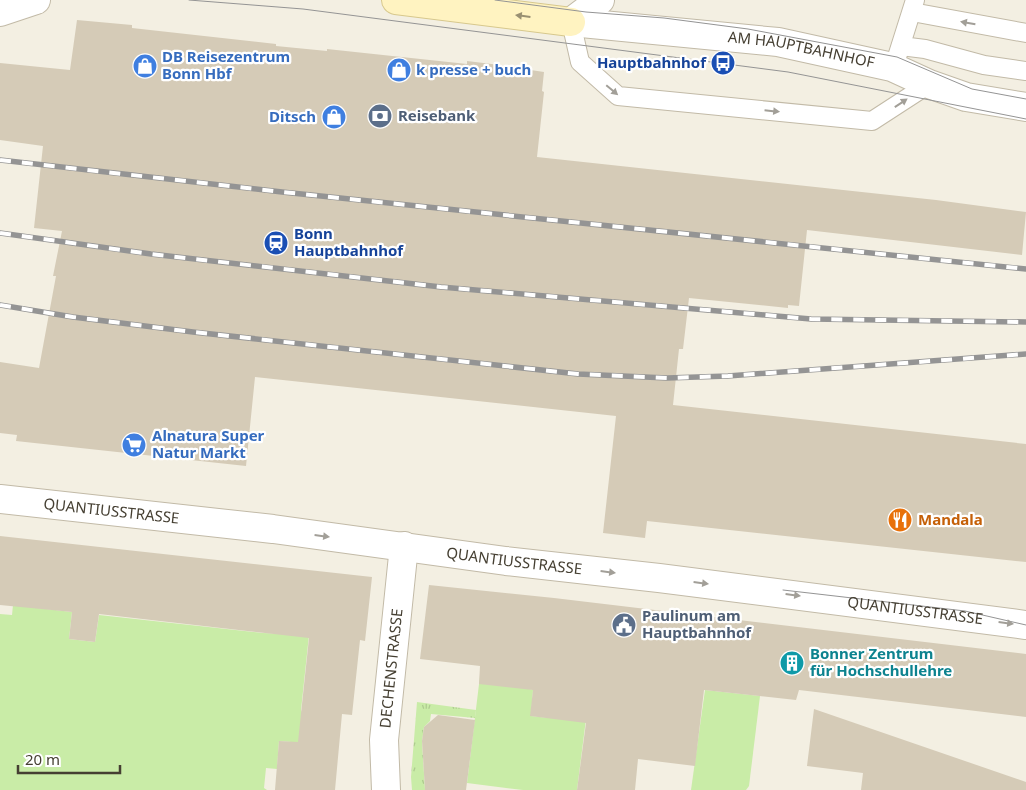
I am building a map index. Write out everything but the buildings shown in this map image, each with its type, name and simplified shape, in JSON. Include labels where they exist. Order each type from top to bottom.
[{"type":"street","points":[[0,12],[36,0]]},
{"type":"street","name":"AM HAUPTBAHNHOF","points":[[396,0],[571,22],[778,42],[897,56],[929,84],[966,97],[1026,107]]},
{"type":"street","points":[[571,22],[600,0]]},
{"type":"street","name":"QUANTIUSSTRASSE","points":[[0,499],[273,529],[1026,626]]},
{"type":"street","name":"DECHENSTRASSE","points":[[386,790],[384,740],[404,546]]},
{"type":"lane","points":[[897,56],[913,6],[1026,33]]},
{"type":"lane","points":[[571,22],[580,62],[618,96],[872,121],[929,84]]},
{"type":"lane","points":[[897,56],[925,49],[984,65],[1026,71]]},
{"type":"green space","points":[[13,605],[72,612],[69,639],[95,642],[99,615],[263,633],[309,635],[301,710],[317,744],[279,741],[277,769],[266,768],[264,788],[267,790],[0,790],[0,614],[12,615]]},
{"type":"green space","points":[[480,676],[533,690],[531,716],[549,718],[587,711],[577,790],[523,790],[467,783]]},
{"type":"green space","points":[[705,690],[760,696],[749,786],[746,790],[691,790]]},
{"type":"green space","points":[[417,702],[476,710],[475,718],[431,714],[430,721],[424,727],[422,742],[425,790],[412,790],[411,777]]},
{"type":"tram line","points":[[189,0],[303,9],[788,72],[1026,119]]},
{"type":"tram line","points":[[495,0],[586,12],[664,18],[748,29],[897,57],[972,89],[1026,99]]},
{"type":"tram line","points":[[783,590],[965,611],[1026,625]]},
{"type":"railway","points":[[0,160],[282,192],[1026,269]]},
{"type":"railway","points":[[0,233],[151,254],[441,287],[811,319],[1026,322]]},
{"type":"railway","points":[[0,305],[73,317],[193,332],[578,374],[667,378],[728,376],[1026,354]]},
{"type":"place","name":"Hauptbahnhof","points":[[723,63]]},
{"type":"place","name":"DB Reisezentrum Bonn Hbf","points":[[145,66]]},
{"type":"place","name":"k presse + buch","points":[[399,70]]},
{"type":"place","name":"Reisebank","points":[[380,116]]},
{"type":"place","name":"Ditsch","points":[[334,117]]},
{"type":"place","name":"Bonn Hauptbahnhof","points":[[276,243]]},
{"type":"place","name":"Alnatura Super Natur Markt","points":[[134,445]]},
{"type":"place","name":"Mandala","points":[[900,520]]},
{"type":"place","name":"Paulinum am Hauptbahnhof","points":[[624,625]]},
{"type":"place","name":"Bonner Zentrum für Hochschullehre","points":[[792,663]]}]
